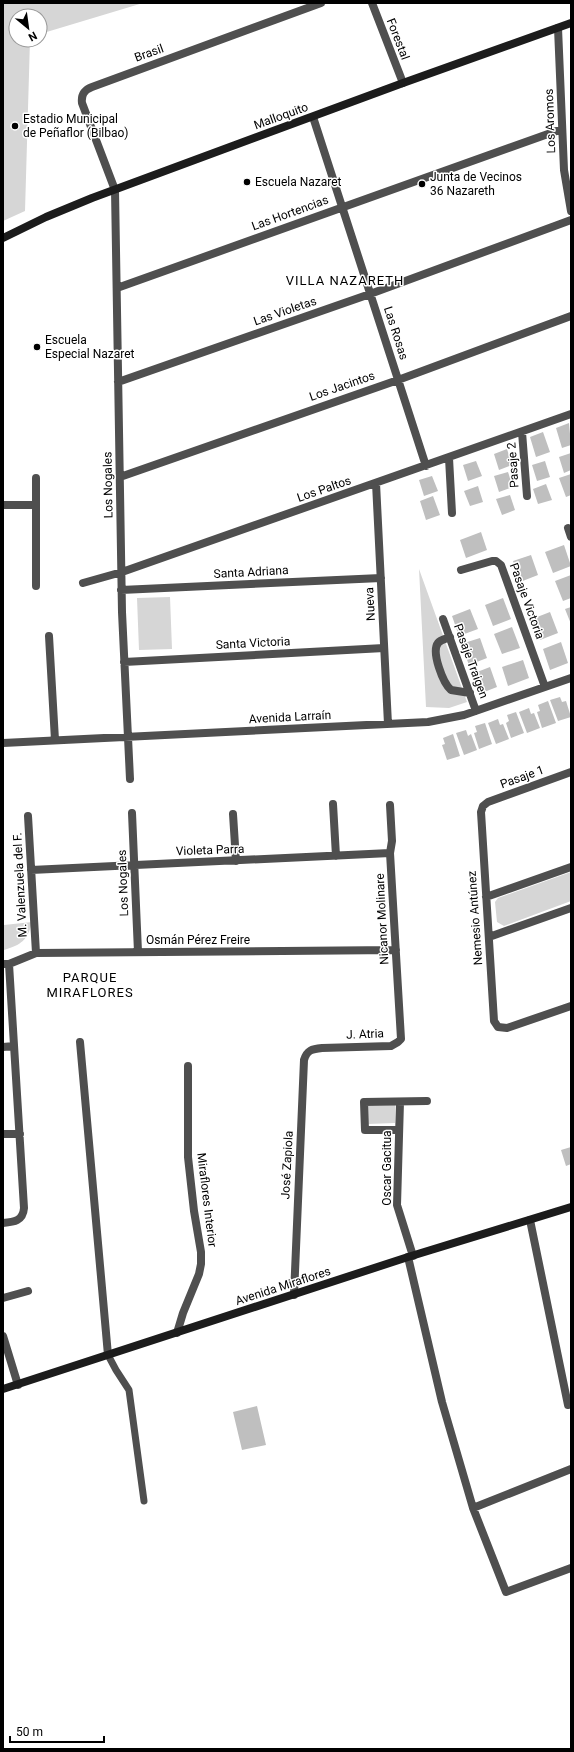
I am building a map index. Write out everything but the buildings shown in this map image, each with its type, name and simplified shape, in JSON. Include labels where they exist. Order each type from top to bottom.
[{"type":"street","name":"Brasil","points":[[115,190],[82,103],[82,96],[86,90],[321,3]]},
{"type":"street","name":"Forestal","points":[[372,3],[403,83]]},
{"type":"street","name":"Malloquito","points":[[3,238],[46,217],[115,190],[403,83],[571,24]]},
{"type":"street","name":"Los Aromos","points":[[558,28],[564,170],[571,211]]},
{"type":"street","name":"Las Rosas","points":[[313,117],[426,466]]},
{"type":"street","name":"Las Hortencias","points":[[117,288],[562,129]]},
{"type":"street","name":"Los Nogales","points":[[115,190],[122,572],[121,590],[130,779]]},
{"type":"street","name":"Las Violetas","points":[[118,382],[370,294],[571,220]]},
{"type":"street","name":"Los Jacintos","points":[[120,477],[398,380],[571,316]]},
{"type":"street","name":"Los Paltos","points":[[83,583],[122,572],[571,414]]},
{"type":"street","name":"Pasaje 2","points":[[522,432],[527,496]]},
{"type":"street","points":[[449,458],[452,513]]},
{"type":"street","points":[[36,478],[36,586]]},
{"type":"street","name":"Nueva","points":[[376,483],[388,724]]},
{"type":"street","points":[[3,505],[36,505]]},
{"type":"street","points":[[568,528],[571,537]]},
{"type":"street","name":"Pasaje Victoria","points":[[461,570],[496,560],[502,564],[545,687]]},
{"type":"street","name":"Santa Adriana","points":[[121,590],[381,578]]},
{"type":"street","name":"Pasaje Traigen","points":[[443,619],[476,711]]},
{"type":"street","points":[[49,636],[55,740]]},
{"type":"street","points":[[450,637],[440,641],[437,645],[438,665],[445,683],[451,690],[470,693]]},
{"type":"street","name":"Santa Victoria","points":[[124,662],[384,648]]},
{"type":"street","name":"Avenida Larraín","points":[[3,743],[388,724],[440,720],[476,711],[571,678]]},
{"type":"street","name":"Pasaje 1","points":[[483,806],[491,800],[571,772]]},
{"type":"street","points":[[333,804],[336,856]]},
{"type":"street","name":"Nicanor Molinare","points":[[390,805],[392,842],[390,853],[401,1032]]},
{"type":"street","name":"Nemesio Antúnez","points":[[483,806],[481,816],[494,1018],[498,1027],[508,1028],[571,1006]]},
{"type":"street","name":"Los Nogales","points":[[132,812],[138,952]]},
{"type":"street","points":[[233,814],[236,861]]},
{"type":"street","name":"M. Valenzuela del F.","points":[[28,816],[36,953]]},
{"type":"street","name":"Violeta Parra","points":[[31,870],[390,853]]},
{"type":"street","points":[[486,897],[571,867]]},
{"type":"street","points":[[489,937],[571,908]]},
{"type":"street","name":"Osmán Pérez Freire","points":[[6,964],[36,953],[396,950]]},
{"type":"street","points":[[3,1223],[15,1222],[21,1218],[24,1208],[14,1046],[6,964]]},
{"type":"street","name":"J. Atria","points":[[322,1048],[391,1046],[401,1039],[401,1032]]},
{"type":"street","points":[[80,1042],[108,1355]]},
{"type":"street","points":[[3,1047],[14,1046]]},
{"type":"street","name":"José Zapiola","points":[[294,1295],[304,1060],[309,1051],[322,1048]]},
{"type":"street","name":"Miraflores Interior","points":[[177,1333],[183,1313],[199,1274],[201,1264],[201,1252],[194,1211],[188,1158],[188,1066]]},
{"type":"street","points":[[399,1130],[365,1130],[364,1102],[427,1101]]},
{"type":"street","name":"Oscar Gacitua","points":[[400,1102],[396,1205],[410,1256],[442,1402],[473,1508],[506,1592],[571,1568]]},
{"type":"street","points":[[3,1134],[20,1134]]},
{"type":"street","name":"Avenida Miraflores","points":[[3,1389],[410,1256],[571,1207]]},
{"type":"street","points":[[530,1220],[568,1405]]},
{"type":"street","points":[[3,1298],[28,1291]]},
{"type":"street","points":[[3,1336],[18,1385]]},
{"type":"street","points":[[473,1508],[571,1469]]},
{"type":"lane","points":[[108,1355],[129,1390],[144,1501]]},
{"type":"shaded area","name":"Estadio Municipal de Peñaflor (Bilbao)","points":[[3,3],[143,3],[48,32],[48,8],[8,8],[8,48],[30,48],[25,211],[3,221]]},
{"type":"shaded area","points":[[419,569],[467,702],[449,708],[426,707]]},
{"type":"shaded area","points":[[170,597],[172,649],[139,650],[137,598]]},
{"type":"shaded area","points":[[571,872],[571,901],[504,926],[497,922],[495,902],[498,898]]},
{"type":"shaded area","points":[[32,922],[23,941],[4,950],[4,925]]},
{"type":"shaded area","points":[[395,1105],[395,1123],[368,1124],[367,1106]]},
{"type":"place","name":"Estadio Municipal de Peñaflor (Bilbao)","points":[[15,126]]},
{"type":"place","name":"Escuela Nazaret","points":[[247,182]]},
{"type":"place","name":"Junta de Vecinos 36 Nazareth","points":[[422,184]]},
{"type":"place","name":"Escuela Especial Nazaret","points":[[37,347]]},
{"type":"district","name":"VILLA NAZARETH","points":[[345,280]]},
{"type":"district","name":"PARQUE MIRAFLORES","points":[[90,984]]}]
